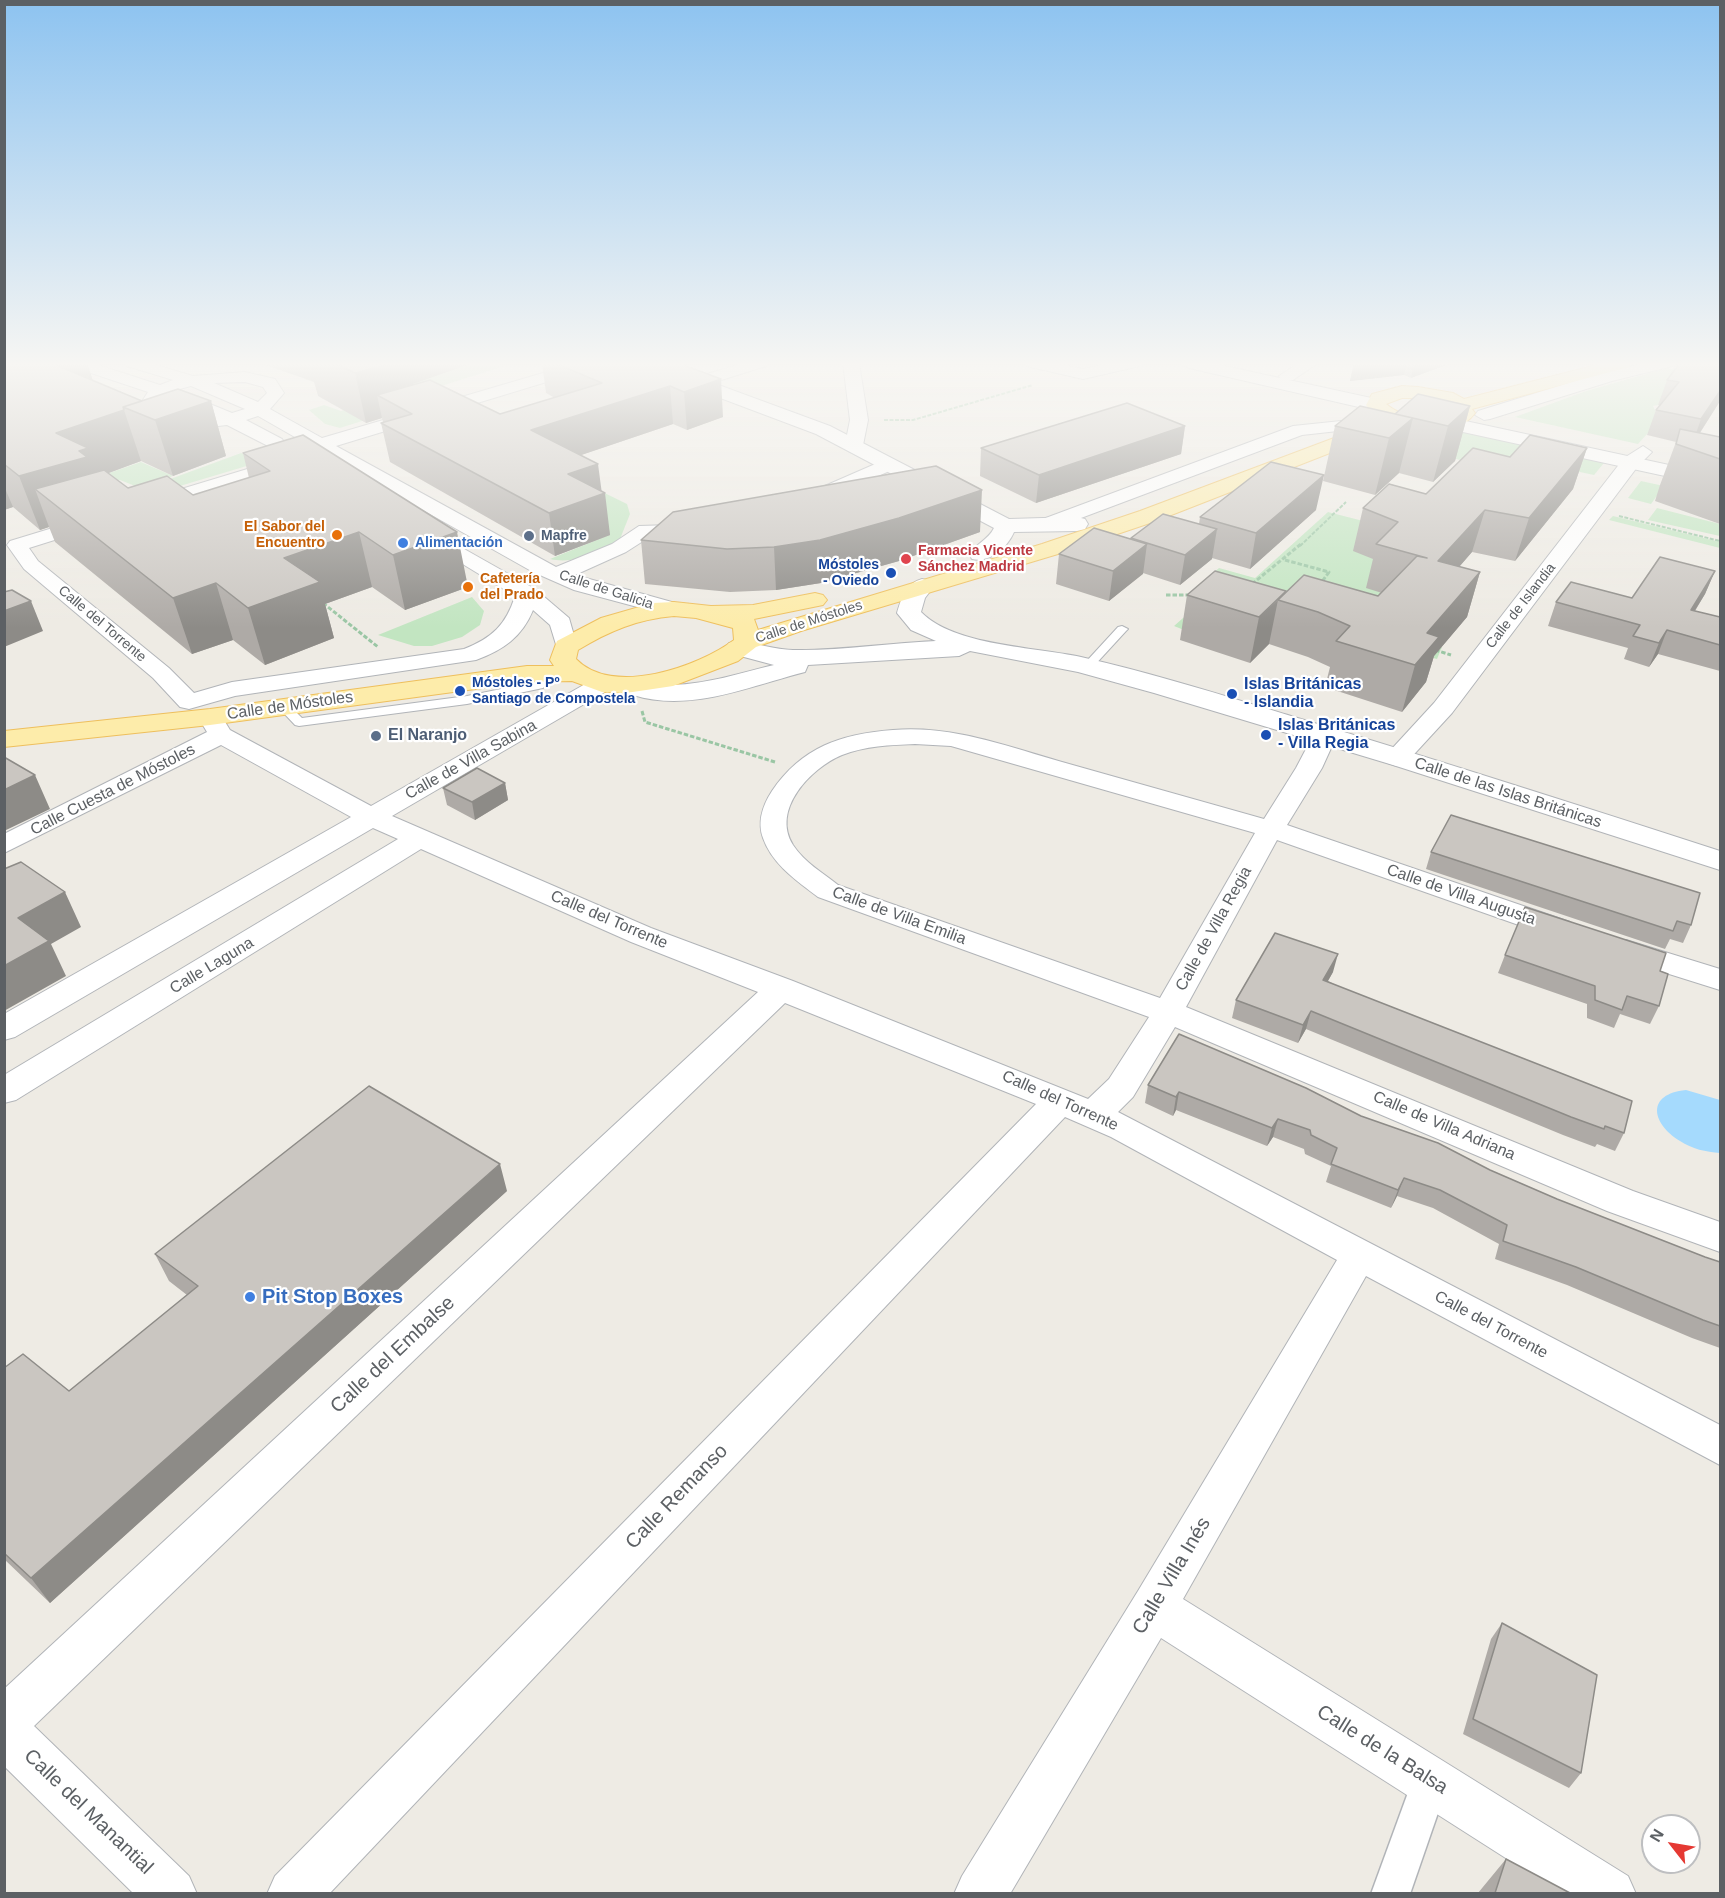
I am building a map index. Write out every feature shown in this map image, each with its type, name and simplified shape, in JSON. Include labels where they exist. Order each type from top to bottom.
[{"type":"main road","name":"Calle de Móstoles","points":[[713,612],[753,612],[848,594],[1125,509],[1274,452]]},
{"type":"main road","name":"Calle de Móstoles","points":[[624,687],[664,680],[698,669],[742,645],[1148,516],[1315,452]]},
{"type":"main road","points":[[624,687],[564,661],[600,625],[644,611],[671,609],[713,612],[745,624],[742,645]]},
{"type":"main road","name":"Calle de Móstoles","points":[[4,725],[206,718],[499,665],[564,661]]},
{"type":"main road","name":"Calle de Móstoles","points":[[4,739],[284,708],[527,674],[564,661]]},
{"type":"street","points":[[290,452],[302,458]]},
{"type":"street","points":[[130,510],[302,458],[313,452]]},
{"type":"street","name":"Calle de Galicia","points":[[335,452],[514,554],[556,575],[582,585],[671,609]]},
{"type":"street","points":[[866,452],[1006,526],[1077,524]]},
{"type":"street","name":"Calle de Móstoles","points":[[1050,523],[1241,452]]},
{"type":"street","points":[[1607,452],[1720,469]]},
{"type":"street","points":[[1617,452],[1720,482]]},
{"type":"street","name":"Calle de Islandia","points":[[1397,758],[1443,708],[1637,457]]},
{"type":"street","points":[[800,503],[890,464]]},
{"type":"street","name":"Calle del Torrente","points":[[108,517],[17,545],[32,565],[161,673],[206,718],[371,818],[641,935],[782,988],[1123,1128],[1359,1256],[1720,1446]]},
{"type":"street","points":[[407,522],[527,594],[561,623],[564,661]]},
{"type":"street","points":[[980,554],[999,540],[1006,526]]},
{"type":"street","points":[[556,575],[619,548],[646,530],[712,528]]},
{"type":"street","name":"Calle de las Islas Británicas","points":[[922,586],[914,598],[909,613],[914,622],[930,631],[982,647],[1088,666],[1325,735],[1720,861]]},
{"type":"street","name":"Calle de Móstoles","points":[[206,718],[232,689],[391,667],[468,655],[484,650],[518,623],[527,594]]},
{"type":"street","name":"Calle de las Islas Británicas","points":[[742,645],[767,658],[788,660],[856,653],[982,647]]},
{"type":"street","name":"Calle de las Islas Británicas","points":[[624,687],[669,694],[714,690],[784,669],[856,653]]},
{"type":"street","name":"Calle de Villa Sabina","points":[[371,818],[624,687]]},
{"type":"street","name":"Calle Cuesta de Móstoles","points":[[4,845],[206,718]]},
{"type":"street","name":"Calle de Villa Emilia","points":[[1168,1011],[828,891],[791,861],[778,842],[773,824],[776,804],[802,770],[843,746],[869,740],[921,735],[1002,751],[1271,829]]},
{"type":"street","name":"Calle de Villa Regia","points":[[1076,1108],[1121,1088],[1168,1011],[1271,829],[1310,768],[1325,735]]},
{"type":"street","points":[[4,1029],[371,818]]},
{"type":"street","name":"Calle de Villa Augusta","points":[[1271,829],[1720,980]]},
{"type":"street","name":"Calle Laguna","points":[[4,1091],[419,838]]},
{"type":"street","name":"Calle del Embalse","points":[[4,1722],[782,988]]},
{"type":"street","name":"Calle de Villa Adriana","points":[[1168,1011],[1620,1201],[1720,1237]]},
{"type":"street","name":"Calle Remanso","points":[[293,1893],[1076,1108]]},
{"type":"street","name":"Calle Villa Inés","points":[[980,1893],[1154,1607],[1359,1256]]},
{"type":"street","name":"Calle de la Balsa","points":[[1154,1607],[1610,1893]]},
{"type":"street","name":"Calle del Manantial","points":[[4,1731],[171,1893]]},
{"type":"street","points":[[1390,1893],[1430,1780]]},
{"type":"lane","points":[[1088,666],[1122,629]]},
{"type":"path","points":[[1248,586],[1285,560],[1346,501]]},
{"type":"path","points":[[1612,514],[1720,541]]},
{"type":"path","points":[[1285,560],[1329,572],[1317,588]]},
{"type":"path","points":[[1166,596],[1197,594]]},
{"type":"path","points":[[318,599],[374,642],[391,667]]},
{"type":"path","points":[[1432,650],[1478,663]]},
{"type":"path","points":[[624,687],[645,722],[802,770]]},
{"type":"green space","points":[[51,452],[75,452],[109,473],[141,462],[173,476],[140,488],[120,480],[79,478]]},
{"type":"green space","points":[[1427,452],[1554,452],[1604,463],[1594,475],[1486,452],[1464,461]]},
{"type":"green space","points":[[241,453],[260,462],[150,495],[143,489]]},
{"type":"green space","points":[[572,477],[627,504],[630,514],[620,539],[612,544],[578,558],[550,559],[609,535]]},
{"type":"green space","points":[[1641,481],[1664,486],[1651,504],[1628,498]]},
{"type":"green space","points":[[1657,508],[1720,524],[1720,536],[1648,520]]},
{"type":"green space","points":[[1328,512],[1379,525],[1405,599],[1442,647],[1437,659],[1295,620],[1189,632],[1174,626],[1208,596],[1192,591],[1219,568],[1255,578]]},
{"type":"green space","points":[[1613,516],[1720,542],[1720,548],[1609,520]]},
{"type":"green space","points":[[472,597],[484,611],[480,625],[462,637],[432,646],[414,646],[378,635]]},
{"type":"water","points":[[1686,1090],[1720,1100],[1720,1153],[1699,1150],[1685,1144],[1663,1126],[1657,1110],[1659,1103],[1664,1097]]},
{"type":"building","points":[[4,452],[80,452],[87,457],[19,476],[4,464]]},
{"type":"building","points":[[329,452],[457,532],[393,555],[359,532],[284,558],[320,582],[248,608],[216,583],[173,598],[35,489],[104,470],[128,488],[167,476],[193,495],[270,471],[243,453]]},
{"type":"building","points":[[434,452],[574,452],[598,464],[568,474],[605,493],[549,513]]},
{"type":"building","points":[[989,452],[1109,452],[1039,475]]},
{"type":"building","points":[[1469,452],[1488,452],[1510,457],[1515,452],[1584,452],[1529,518],[1485,510],[1438,561],[1480,572],[1427,633],[1439,637],[1415,665],[1336,641],[1350,626],[1318,612],[1278,600],[1304,575],[1378,596],[1417,556],[1427,558],[1376,544],[1398,522],[1363,508],[1389,484],[1426,494]]},
{"type":"building","points":[[1698,452],[1720,452],[1720,459]]},
{"type":"building","points":[[1271,462],[1324,475],[1256,533],[1200,517]]},
{"type":"building","points":[[936,466],[982,490],[899,518],[820,540],[774,547],[727,549],[641,540],[673,512]]},
{"type":"building","points":[[1163,514],[1217,529],[1185,555],[1131,538]]},
{"type":"building","points":[[1094,528],[1147,544],[1113,571],[1059,554]]},
{"type":"building","points":[[1660,557],[1715,571],[1691,610],[1720,617],[1720,645],[1667,630],[1659,643],[1633,636],[1640,625],[1556,602],[1571,582],[1632,598]]},
{"type":"building","points":[[1215,571],[1286,591],[1259,617],[1187,595]]},
{"type":"building","points":[[12,590],[31,601],[4,611],[4,592]]},
{"type":"building","points":[[4,757],[35,775],[4,790]]},
{"type":"building","points":[[477,768],[505,783],[472,802],[443,788]]},
{"type":"building","points":[[1451,815],[1700,893],[1691,925],[1677,921],[1673,931],[1431,852]]},
{"type":"building","points":[[21,862],[65,892],[18,918],[49,941],[4,966],[4,869]]},
{"type":"building","points":[[1525,907],[1666,953],[1660,971],[1668,974],[1659,1006],[1627,996],[1622,1010],[1595,1000],[1595,986],[1505,955]]},
{"type":"building","points":[[1275,933],[1338,954],[1323,980],[1632,1101],[1624,1133],[1605,1126],[1604,1129],[1571,1117],[1311,1011],[1303,1025],[1236,1000]]},
{"type":"building","points":[[1179,1034],[1306,1088],[1361,1116],[1438,1143],[1490,1170],[1557,1199],[1720,1262],[1720,1326],[1576,1267],[1503,1241],[1507,1225],[1440,1190],[1404,1178],[1398,1190],[1331,1164],[1337,1148],[1311,1135],[1310,1130],[1278,1119],[1272,1128],[1179,1092],[1176,1097],[1148,1085]]},
{"type":"building","points":[[369,1086],[500,1164],[31,1578],[4,1553],[4,1368],[23,1354],[69,1391],[198,1286],[155,1254]]},
{"type":"building","points":[[1502,1623],[1597,1675],[1581,1773],[1473,1719]]},
{"type":"building","points":[[1506,1859],[1570,1893],[1495,1893]]},
{"type":"place","name":"El Sabor del Encuentro","points":[[337,535]]},
{"type":"place","name":"Mapfre","points":[[529,536]]},
{"type":"place","name":"Alimentación","points":[[403,543]]},
{"type":"place","name":"Farmacia Vicente Sánchez Madrid","points":[[906,559]]},
{"type":"place","name":"Móstoles - Oviedo","points":[[891,573]]},
{"type":"place","name":"Cafetería del Prado","points":[[468,587]]},
{"type":"place","name":"Móstoles - Pº Santiago de Compostela","points":[[460,691]]},
{"type":"place","name":"Islas Británicas - Islandia","points":[[1232,694]]},
{"type":"place","name":"Islas Británicas - Villa Regia","points":[[1266,735]]},
{"type":"place","name":"El Naranjo","points":[[376,736]]},
{"type":"place","name":"Pit Stop Boxes","points":[[250,1297]]}]
